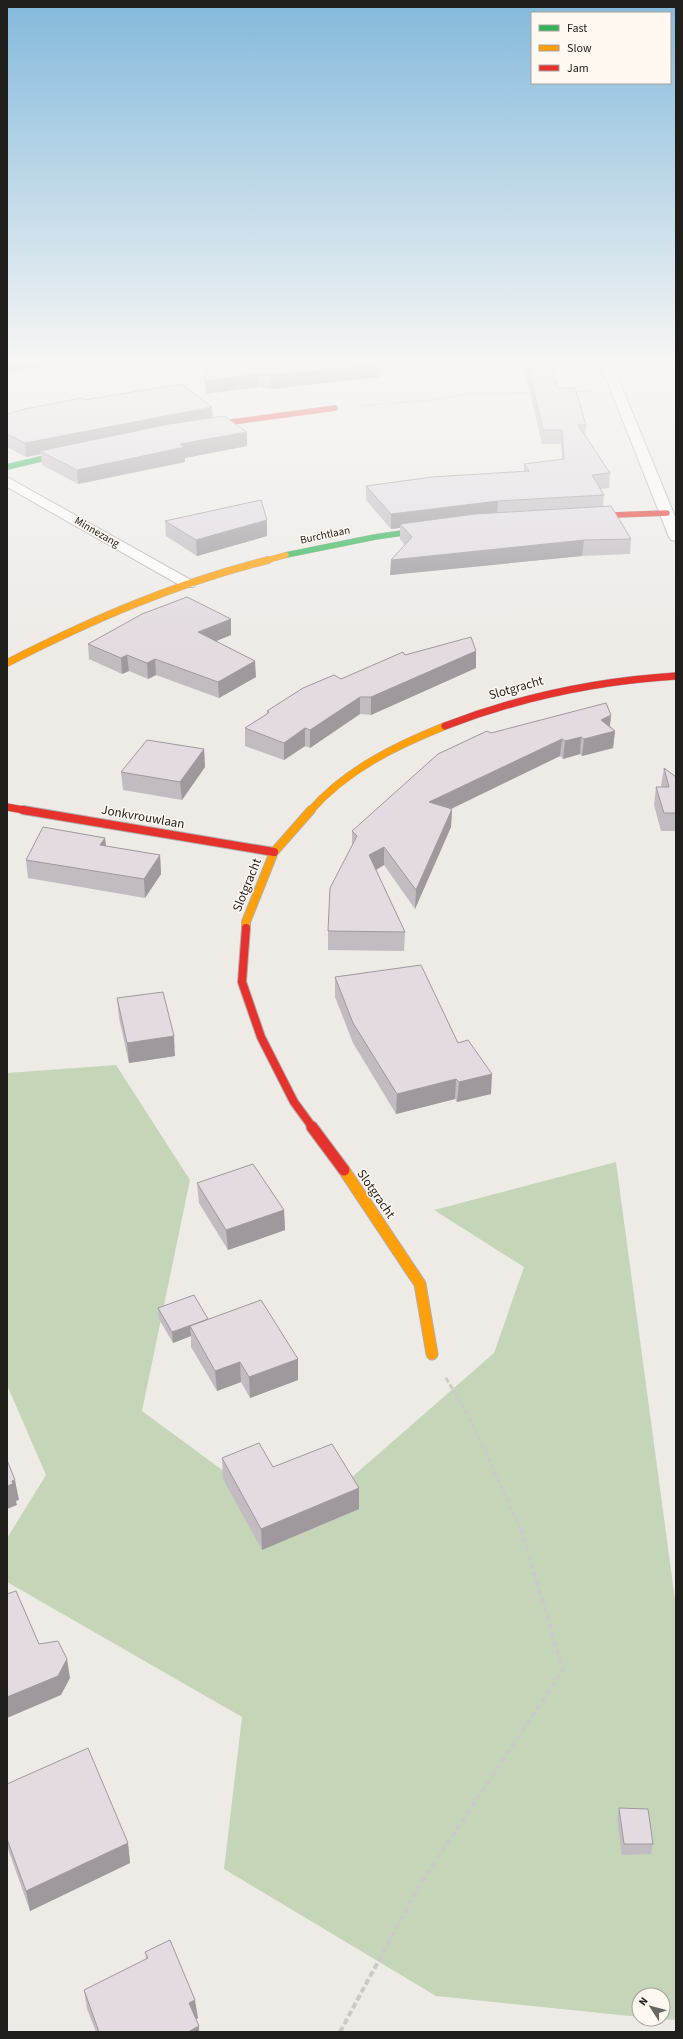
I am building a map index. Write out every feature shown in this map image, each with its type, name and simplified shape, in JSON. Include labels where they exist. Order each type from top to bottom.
[{"type":"street","points":[[7,467],[44,458]]},
{"type":"street","points":[[645,458],[676,537]]},
{"type":"street","name":"Minnezang","points":[[7,481],[188,584]]},
{"type":"street","points":[[577,516],[667,513]]},
{"type":"street","name":"Burchtlaan","points":[[7,663],[49,640],[117,609],[188,584],[264,561],[324,547],[442,528]]},
{"type":"street","name":"Slotgracht","points":[[432,1354],[420,1284],[358,1190],[294,1102],[261,1037],[242,982],[246,922],[274,852],[321,798],[357,768],[405,742],[472,715],[522,699],[573,687],[650,677],[676,676]]},
{"type":"street","name":"Jonkvrouwlaan","points":[[7,807],[274,852]]},
{"type":"path","points":[[340,2032],[419,1886],[563,1670],[523,1534],[469,1417],[432,1354]]},
{"type":"green space","points":[[116,1065],[190,1180],[142,1411],[297,1525],[494,1353],[524,1267],[434,1210],[616,1162],[676,1607],[676,2020],[671,2020],[671,1987],[631,1987],[631,2016],[436,1996],[224,1869],[242,1717],[7,1582],[7,1538],[46,1475],[7,1385],[7,1073]]},
{"type":"building","points":[[54,458],[133,458],[77,470]]},
{"type":"building","points":[[600,458],[610,473],[592,475],[604,495],[498,501],[391,514],[366,486],[432,477],[529,471],[524,464],[564,459]]},
{"type":"building","points":[[261,500],[267,520],[196,540],[165,521]]},
{"type":"building","points":[[611,506],[631,539],[584,540],[391,560],[412,537],[400,524],[475,514]]},
{"type":"building","points":[[187,597],[231,619],[198,632],[255,661],[218,682],[155,659],[147,663],[127,655],[121,658],[88,644],[142,614]]},
{"type":"building","points":[[471,637],[476,651],[371,697],[360,697],[310,730],[305,728],[284,743],[245,728],[267,714],[269,712],[267,711],[303,688],[334,675],[341,679],[403,652],[405,655]]},
{"type":"building","points":[[606,703],[611,715],[601,720],[615,731],[584,739],[581,737],[565,741],[562,739],[429,802],[452,809],[416,890],[384,847],[369,855],[405,932],[328,931],[330,888],[357,836],[352,831],[438,754],[487,731],[491,733]]},
{"type":"building","points":[[147,740],[204,749],[180,782],[121,772]]},
{"type":"building","points":[[664,768],[676,777],[676,813],[664,813],[656,787],[669,787]]},
{"type":"building","points":[[43,827],[105,838],[100,845],[160,855],[144,879],[26,860]]},
{"type":"building","points":[[421,965],[458,1043],[468,1040],[492,1074],[459,1082],[456,1079],[397,1094],[353,1023],[335,977]]},
{"type":"building","points":[[163,992],[174,1036],[127,1043],[117,998]]},
{"type":"building","points":[[253,1164],[284,1210],[226,1230],[197,1183]]},
{"type":"building","points":[[194,1295],[208,1319],[172,1332],[158,1308]]},
{"type":"building","points":[[261,1300],[298,1359],[249,1377],[240,1362],[215,1371],[190,1326]]},
{"type":"building","points":[[259,1443],[273,1467],[332,1444],[359,1488],[261,1529],[222,1458]]},
{"type":"building","points":[[7,1460],[15,1480],[12,1481],[13,1484],[7,1486]]},
{"type":"building","points":[[16,1591],[39,1644],[58,1641],[67,1659],[58,1676],[7,1697],[7,1594]]},
{"type":"building","points":[[88,1748],[128,1843],[26,1891],[7,1839],[7,1784]]},
{"type":"building","points":[[619,1808],[648,1809],[653,1844],[624,1844]]},
{"type":"building","points":[[170,1940],[195,2000],[189,2003],[199,2026],[188,2032],[99,2032],[84,1990],[148,1958],[145,1952]]},
{"type":"traffic: fast","points":[[7,467],[44,458]]},
{"type":"traffic: fast","points":[[286,555],[375,537],[430,529]]},
{"type":"traffic: slow","points":[[7,663],[74,630],[143,600],[214,575],[286,555]]},
{"type":"traffic: slow","points":[[246,928],[246,922],[274,852],[321,798],[357,769],[405,742],[445,726]]},
{"type":"traffic: slow","points":[[344,1170],[420,1284],[432,1354]]},
{"type":"traffic: jam","points":[[586,516],[667,513]]},
{"type":"traffic: jam","points":[[445,726],[501,706],[558,691],[617,681],[676,676]]},
{"type":"traffic: jam","points":[[7,807],[274,852]]},
{"type":"traffic: jam","points":[[246,928],[242,982],[261,1037],[294,1102],[344,1170]]}]
